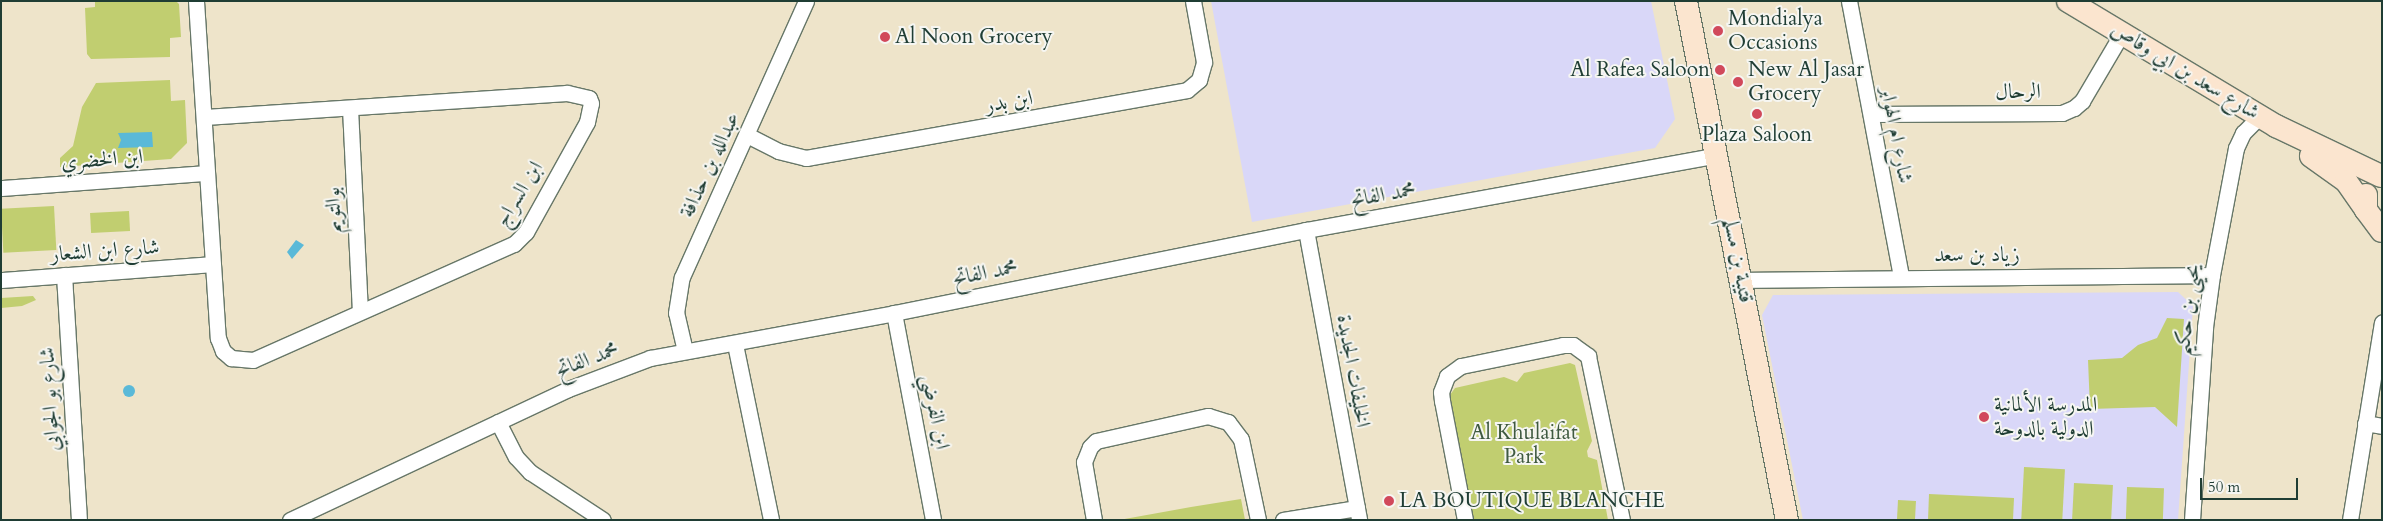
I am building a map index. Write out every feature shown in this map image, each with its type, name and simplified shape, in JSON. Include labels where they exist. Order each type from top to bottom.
[{"type":"street","name":"ابن السراج","points":[[196,1],[218,338],[223,350],[231,358],[253,360],[360,310],[514,244],[526,232],[587,122],[591,103],[588,98],[567,92],[205,117]]},
{"type":"street","name":"عبدالله بن حذافة","points":[[685,351],[676,313],[682,277],[747,136],[806,1]]},
{"type":"street","name":"ابن بدر","points":[[747,136],[783,152],[806,158],[1178,93],[1199,80],[1204,62],[1193,1]]},
{"type":"street","name":"قتيبة بن مسلم","points":[[1686,1],[1742,280],[1787,520]]},
{"type":"street","name":"شارع ام الهوابر","points":[[1849,1],[1901,277]]},
{"type":"street","name":"شارع سعد بن ابي وقاص","points":[[2068,1],[2268,121],[2382,176]]},
{"type":"street","name":"الرحال","points":[[1871,114],[2062,113],[2074,108],[2082,100],[2122,33]]},
{"type":"street","name":"بوالتويم","points":[[350,108],[360,310]]},
{"type":"street","name":"شارع سعد بن ابي وقاص","points":[[2268,121],[2286,138],[2346,181],[2382,231]]},
{"type":"street","name":"يحيى بن حكيم","points":[[2192,520],[2205,327],[2212,275],[2236,148],[2243,133],[2268,121]]},
{"type":"street","name":"محمد الفاتح","points":[[290,520],[498,422],[622,368],[650,358],[735,344],[894,313],[1306,230],[1717,155]]},
{"type":"street","name":"ابن الخضري","points":[[1,188],[206,174]]},
{"type":"street","points":[[2366,210],[2366,193],[2382,176]]},
{"type":"street","name":"الخليفات الجديدة","points":[[1306,230],[1358,514]]},
{"type":"street","name":"شارع ابن الشعار","points":[[1,280],[212,264]]},
{"type":"street","name":"شارع بو الجوابي","points":[[64,275],[79,520]]},
{"type":"street","name":"زياد بن سعد","points":[[1742,280],[2212,275]]},
{"type":"street","name":"ابن الفرضي","points":[[894,313],[934,520]]},
{"type":"street","points":[[2350,520],[2382,323]]},
{"type":"street","points":[[735,344],[771,520]]},
{"type":"street","points":[[1464,520],[1442,401],[1443,384],[1447,376],[1460,366],[1563,345],[1573,345],[1588,356],[1622,520]]},
{"type":"street","points":[[1094,520],[1084,462],[1096,441],[1208,416],[1228,422],[1241,438],[1258,520]]},
{"type":"street","points":[[498,422],[516,457],[530,472],[603,520]]},
{"type":"street","points":[[2365,423],[2382,426]]},
{"type":"street","points":[[1283,520],[1358,514]]},
{"type":"shaded area","points":[[1211,1],[1651,1],[1675,119],[1655,148],[1252,222]]},
{"type":"shaded area","name":"المدرسة الألمانية الدولية بالدوحة","points":[[2178,292],[2193,306],[2178,520],[1803,520],[1762,315],[1773,295]]},
{"type":"green space","points":[[95,1],[176,1],[179,4],[181,37],[170,38],[170,57],[91,59],[87,54],[85,8],[95,7]]},
{"type":"green space","points":[[170,80],[171,101],[185,100],[187,143],[171,159],[60,167],[60,158],[73,146],[82,107],[96,83]]},
{"type":"green space","points":[[54,206],[56,250],[3,253],[1,209]]},
{"type":"green space","points":[[129,211],[130,231],[91,233],[90,213]]},
{"type":"green space","points":[[33,296],[36,300],[22,306],[1,308],[1,298]]},
{"type":"green space","points":[[2167,318],[2184,319],[2177,427],[2155,407],[2090,409],[2088,360],[2122,358],[2138,345],[2157,338]]},
{"type":"green space","name":"Al Khulaifat Park","points":[[1570,363],[1575,365],[1592,441],[1587,451],[1588,457],[1597,460],[1608,520],[1473,520],[1450,395],[1455,388],[1504,377],[1517,382],[1524,373]]},
{"type":"green space","points":[[2024,467],[2065,469],[2062,520],[2021,520]]},
{"type":"green space","points":[[2074,483],[2113,485],[2111,520],[2072,520]]},
{"type":"green space","points":[[2127,487],[2164,488],[2163,520],[2126,520]]},
{"type":"green space","points":[[1929,494],[2014,498],[2013,520],[1928,520]]},
{"type":"green space","points":[[1241,499],[1245,520],[1119,520],[1191,507]]},
{"type":"green space","points":[[1898,500],[1916,501],[1915,520],[1897,520]]},
{"type":"water","points":[[152,132],[153,147],[118,148],[121,140],[118,133]]},
{"type":"water","points":[[296,240],[304,245],[292,259],[287,252]]},
{"type":"water","points":[[129,385],[135,391],[129,397],[123,391]]},
{"type":"place","name":"Mondialya Occasions","points":[[1718,31]]},
{"type":"place","name":"Al Noon Grocery","points":[[885,37]]},
{"type":"place","name":"Al Rafea Saloon","points":[[1720,70]]},
{"type":"place","name":"New Al Jasar Grocery","points":[[1738,82]]},
{"type":"place","name":"Plaza Saloon","points":[[1757,114]]},
{"type":"place","name":"المدرسة الألمانية الدولية بالدوحة","points":[[1984,417]]},
{"type":"place","name":"LA BOUTIQUE BLANCHE","points":[[1389,501]]}]
